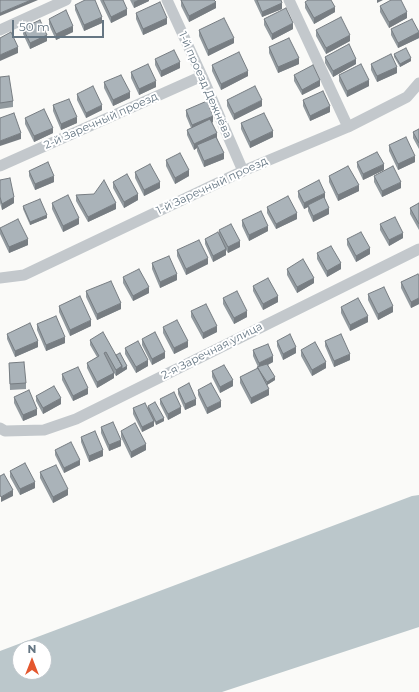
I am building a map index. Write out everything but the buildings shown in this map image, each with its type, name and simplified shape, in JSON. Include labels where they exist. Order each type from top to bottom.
[{"type":"street","points":[[0,30],[66,0]]},
{"type":"street","name":"1-й проезд Дежнёва","points":[[167,0],[243,171]]},
{"type":"street","points":[[289,0],[348,127]]},
{"type":"street","name":"2-й Заречный проезд","points":[[0,166],[202,76]]},
{"type":"street","name":"1-й Заречный проезд","points":[[0,278],[24,275],[243,171],[348,127],[406,97],[419,83]]},
{"type":"street","name":"2-я Заречная улица","points":[[0,428],[4,431],[44,430],[76,420],[419,249]]},
{"type":"shaded area","points":[[419,495],[419,627],[222,692],[0,692],[0,651],[12,646],[12,680],[52,680],[52,640],[29,640],[412,496]]}]
